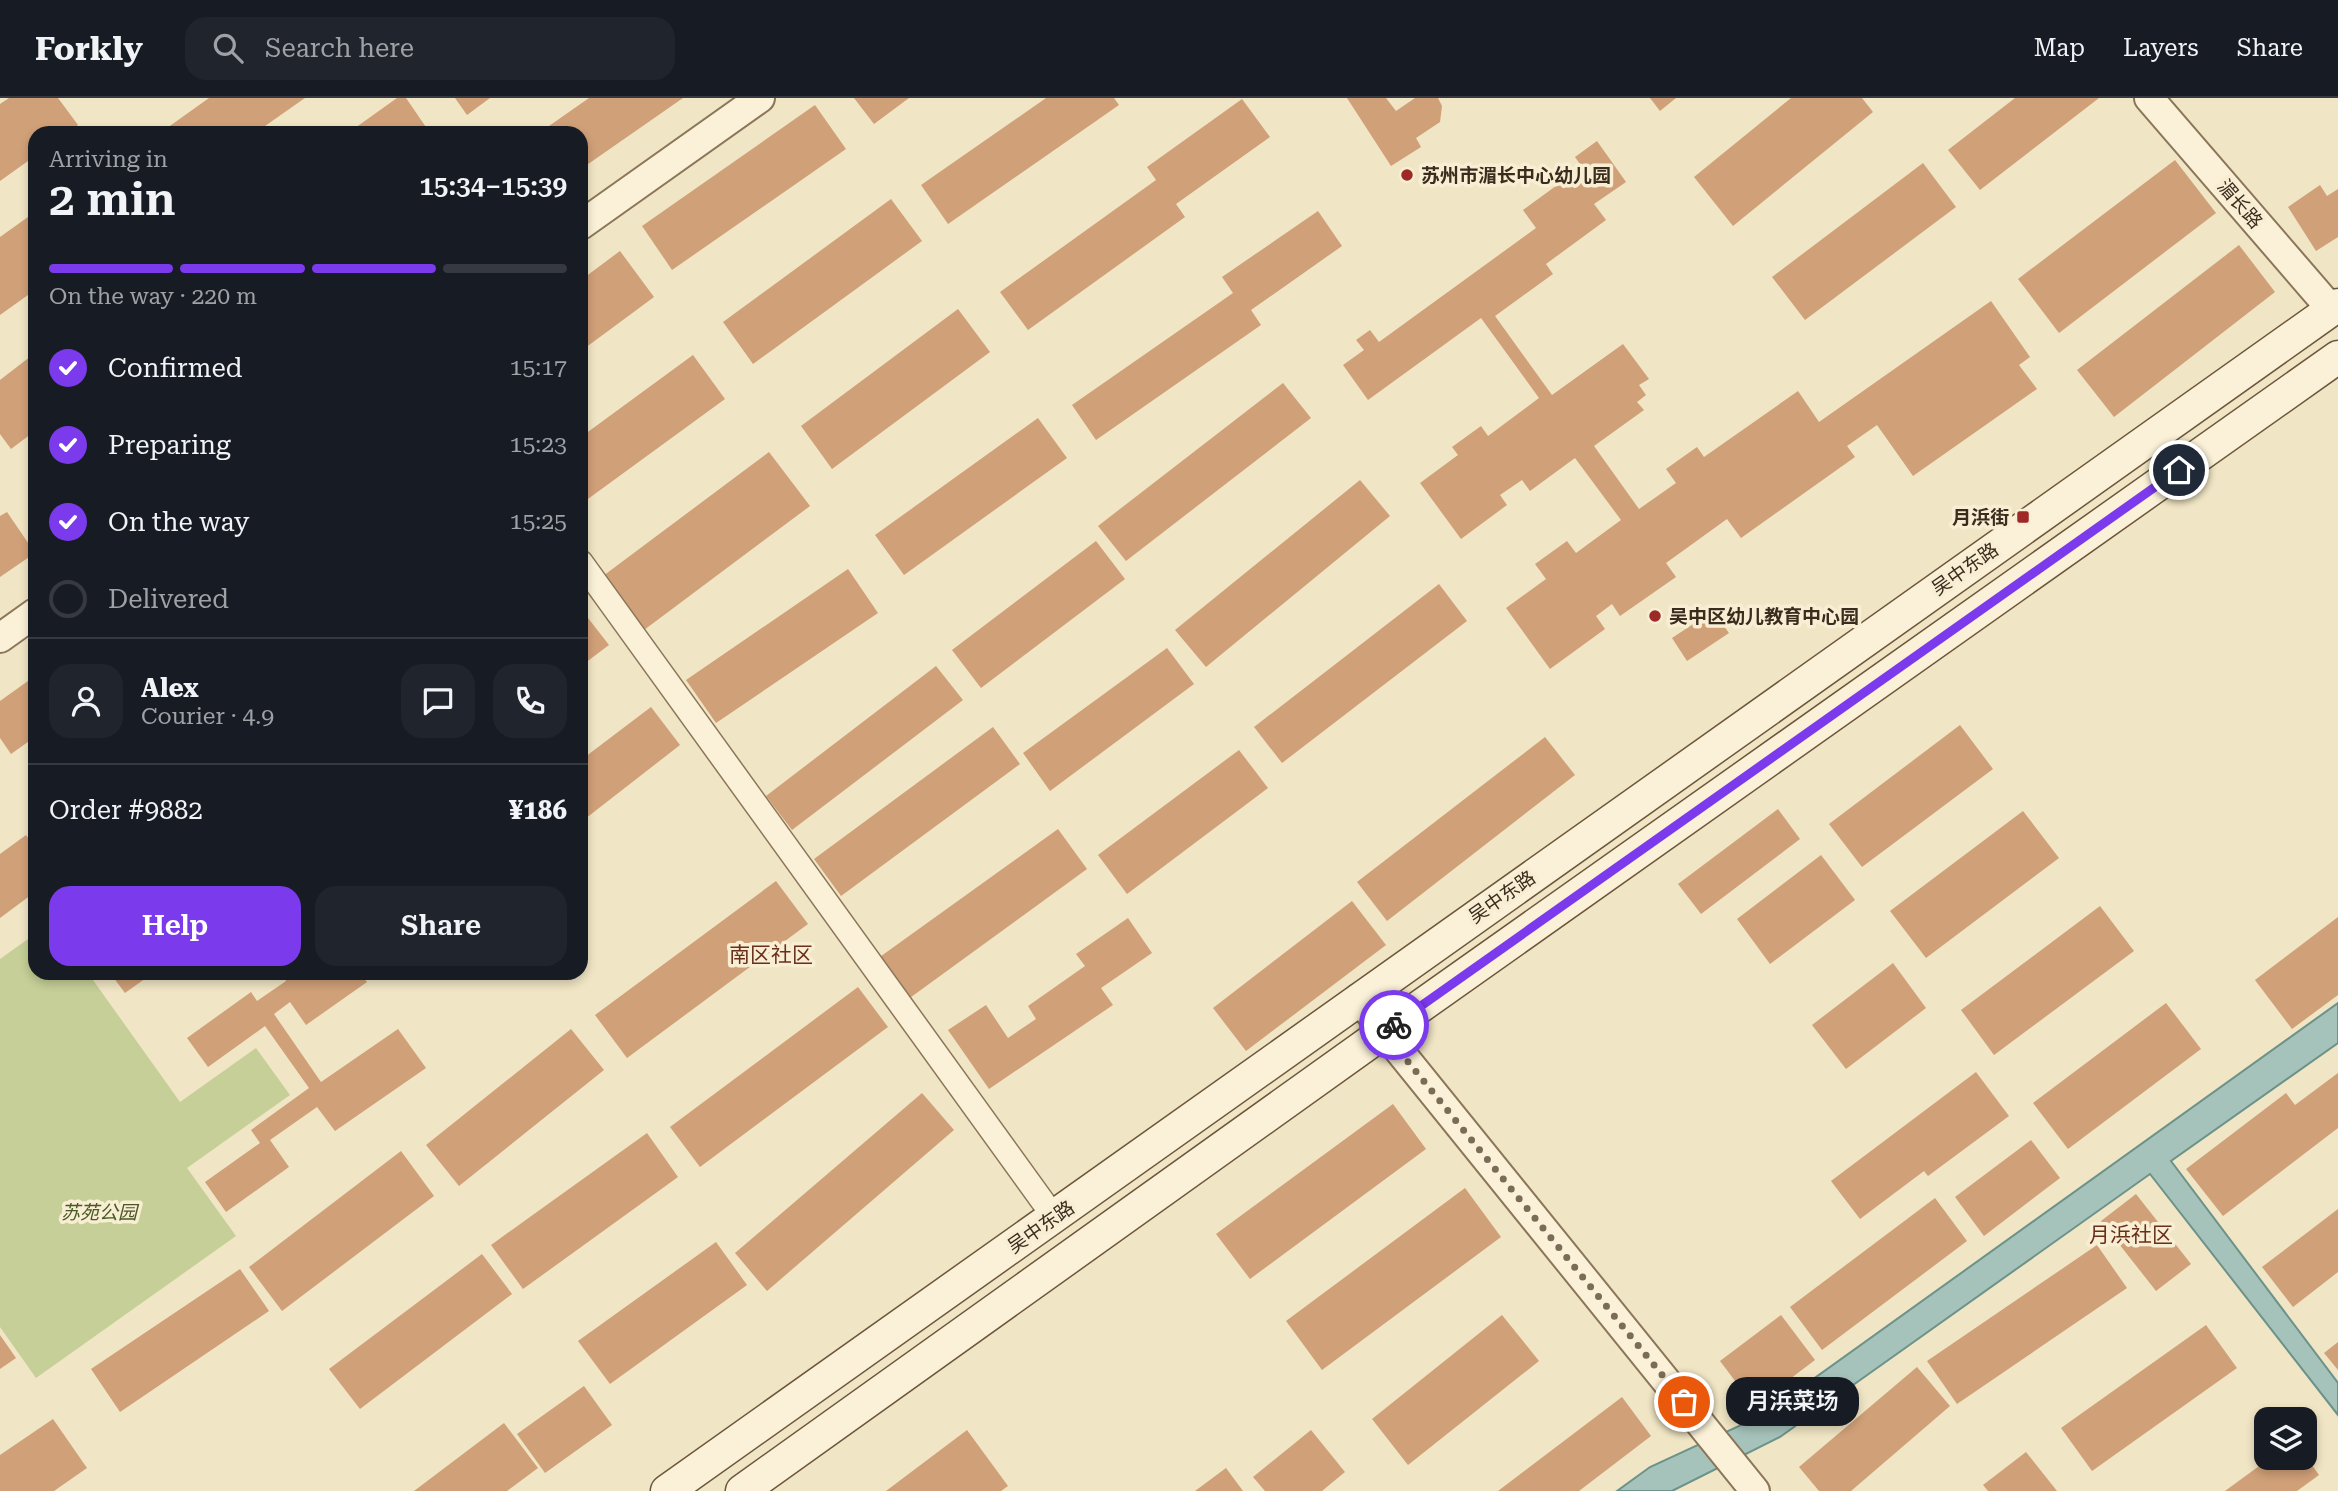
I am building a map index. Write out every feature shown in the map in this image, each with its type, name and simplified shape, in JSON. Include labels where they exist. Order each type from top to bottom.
[{"type":"main road","name":"吴中东路","points":[[667,1491],[2335,307]]},
{"type":"main road","points":[[741,1491],[2338,357]]},
{"type":"street","points":[[588,220],[760,98]]},
{"type":"street","name":"湄长路","points":[[2149,98],[2335,307]]},
{"type":"street","points":[[588,572],[1054,1217]]},
{"type":"street","points":[[0,638],[28,618]]},
{"type":"street","points":[[1359,998],[1748,1483]]},
{"type":"green space","name":"苏苑公园","points":[[28,939],[28,980],[93,980],[180,1102],[256,1048],[290,1095],[187,1168],[236,1236],[36,1378],[0,1327],[0,959]]},
{"type":"water","points":[[2338,1003],[2338,1043],[2171,1161],[2338,1383],[2338,1415],[2150,1174],[1780,1437],[1672,1491],[1617,1491],[1650,1467],[1763,1415]]},
{"type":"building","points":[[9,98],[58,98],[78,125],[28,126],[28,161],[0,181],[0,104]]},
{"type":"building","points":[[209,98],[305,98],[265,126],[170,126]]},
{"type":"building","points":[[397,98],[406,98],[425,126],[358,126]]},
{"type":"building","points":[[455,98],[490,98],[467,115]]},
{"type":"building","points":[[589,98],[683,98],[588,164],[588,126],[549,126]]},
{"type":"building","points":[[854,98],[909,98],[874,124]]},
{"type":"building","points":[[1046,98],[1114,98],[1119,105],[948,224],[921,185]]},
{"type":"building","points":[[1347,98],[1386,98],[1396,111],[1415,98],[1438,98],[1442,106],[1440,122],[1416,138],[1421,147],[1391,166]]},
{"type":"building","points":[[1650,98],[1676,98],[1660,111]]},
{"type":"building","points":[[1791,98],[1862,98],[1873,112],[1733,226],[1694,177]]},
{"type":"building","points":[[2015,98],[2099,98],[1980,190],[1948,150]]},
{"type":"building","points":[[1242,99],[1270,137],[1176,204],[1185,217],[1028,330],[1000,292],[1156,180],[1147,167]]},
{"type":"building","points":[[815,105],[846,149],[672,270],[642,226]]},
{"type":"building","points":[[1597,141],[1626,182],[1594,204],[1606,220],[1546,264],[1553,274],[1495,316],[1552,395],[1623,344],[1649,379],[1639,385],[1646,395],[1637,402],[1644,410],[1594,446],[1639,509],[1676,483],[1666,469],[1697,447],[1704,457],[1798,391],[1819,422],[1991,301],[2030,357],[2019,365],[2037,389],[1913,476],[1877,425],[1847,446],[1855,457],[1741,538],[1727,519],[1666,563],[1676,577],[1620,616],[1612,604],[1596,616],[1605,629],[1550,669],[1506,608],[1546,579],[1535,564],[1567,541],[1576,553],[1621,520],[1575,458],[1530,491],[1522,480],[1500,495],[1507,505],[1461,539],[1420,483],[1458,455],[1452,447],[1481,426],[1488,436],[1539,398],[1481,318],[1368,400],[1343,365],[1364,350],[1356,340],[1370,330],[1379,342],[1536,228],[1523,210],[1582,167],[1575,157]]},
{"type":"building","points":[[2175,160],[2216,213],[2059,333],[2018,279]]},
{"type":"building","points":[[1923,163],[1956,207],[1805,320],[1772,277]]},
{"type":"building","points":[[2320,185],[2327,196],[2338,189],[2338,237],[2316,251],[2288,207]]},
{"type":"building","points":[[891,199],[922,241],[753,364],[723,322]]},
{"type":"building","points":[[1318,211],[1342,246],[1251,310],[1261,325],[1096,440],[1072,405],[1233,293],[1222,277]]},
{"type":"building","points":[[28,217],[28,295],[0,315],[0,237]]},
{"type":"building","points":[[2239,245],[2275,292],[2114,417],[2077,370]]},
{"type":"building","points":[[620,251],[654,297],[588,346],[588,275]]},
{"type":"building","points":[[958,309],[990,352],[832,469],[801,426]]},
{"type":"building","points":[[693,355],[725,399],[588,499],[588,432]]},
{"type":"building","points":[[28,358],[28,436],[11,449],[0,434],[0,380]]},
{"type":"building","points":[[1283,383],[1311,418],[1126,561],[1098,526]]},
{"type":"building","points":[[1038,418],[1067,458],[904,575],[875,535]]},
{"type":"building","points":[[769,452],[810,506],[640,633],[599,579]]},
{"type":"building","points":[[1360,480],[1390,516],[1206,667],[1175,630]]},
{"type":"building","points":[[7,512],[28,543],[28,558],[0,577],[0,516]]},
{"type":"building","points":[[1096,541],[1125,579],[981,688],[952,650]]},
{"type":"building","points":[[848,569],[878,613],[716,723],[686,680]]},
{"type":"building","points":[[1439,584],[1467,621],[1282,763],[1254,727]]},
{"type":"building","points":[[1713,611],[1729,633],[1687,661],[1672,638]]},
{"type":"building","points":[[588,618],[609,645],[588,661]]},
{"type":"building","points":[[1167,648],[1194,684],[1050,791],[1023,753]]},
{"type":"building","points":[[936,666],[963,700],[792,830],[766,796]]},
{"type":"building","points":[[28,681],[28,742],[11,754],[0,738],[0,701]]},
{"type":"building","points":[[651,707],[680,745],[588,817],[588,755]]},
{"type":"building","points":[[1960,725],[1993,769],[1862,867],[1829,824]]},
{"type":"building","points":[[993,727],[1020,764],[841,896],[814,859]]},
{"type":"building","points":[[1545,737],[1575,775],[1387,921],[1357,882]]},
{"type":"building","points":[[1239,750],[1268,788],[1127,894],[1098,855]]},
{"type":"building","points":[[1778,809],[1800,839],[1701,914],[1678,884]]},
{"type":"building","points":[[2023,811],[2059,858],[1926,958],[1890,911]]},
{"type":"building","points":[[1058,829],[1087,869],[907,1000],[877,959]]},
{"type":"building","points":[[26,835],[28,838],[28,897],[0,918],[0,854]]},
{"type":"building","points":[[1821,855],[1855,900],[1770,964],[1737,919]]},
{"type":"building","points":[[776,881],[808,924],[627,1058],[595,1015]]},
{"type":"building","points":[[1352,901],[1386,945],[1246,1051],[1213,1008]]},
{"type":"building","points":[[2100,906],[2134,951],[1994,1055],[1961,1010]]},
{"type":"building","points":[[2338,917],[2338,995],[2292,1029],[2255,980]]},
{"type":"building","points":[[1128,918],[1152,953],[1101,988],[1113,1005],[989,1089],[948,1030],[986,1005],[1008,1038],[1036,1019],[1028,1006],[1085,966],[1076,954]]},
{"type":"building","points":[[1893,963],[1926,1008],[1846,1069],[1812,1025]]},
{"type":"building","points":[[115,980],[143,980],[125,993]]},
{"type":"building","points":[[286,981],[367,982],[306,1025],[290,1002],[274,1014],[321,1082],[398,1029],[426,1068],[335,1131],[317,1107],[270,1140],[289,1167],[226,1212],[205,1182],[260,1143],[251,1130],[309,1088],[265,1026],[208,1067],[187,1038],[251,992],[257,1001]]},
{"type":"building","points":[[858,987],[888,1027],[700,1167],[670,1127]]},
{"type":"building","points":[[2166,1003],[2201,1049],[2068,1149],[2033,1103]]},
{"type":"building","points":[[571,1029],[604,1070],[459,1186],[426,1145]]},
{"type":"building","points":[[1976,1072],[2009,1116],[1928,1176],[1924,1171],[1860,1219],[1831,1181]]},
{"type":"building","points":[[2338,1073],[2338,1128],[2223,1216],[2186,1169],[2286,1093],[2295,1105]]},
{"type":"building","points":[[922,1093],[954,1130],[767,1291],[735,1253]]},
{"type":"building","points":[[1393,1104],[1426,1149],[1250,1279],[1216,1234]]},
{"type":"building","points":[[647,1133],[678,1177],[523,1289],[491,1245]]},
{"type":"building","points":[[2031,1140],[2060,1178],[1984,1236],[1955,1197]]},
{"type":"building","points":[[401,1151],[434,1196],[282,1311],[249,1267]]},
{"type":"building","points":[[1465,1188],[1501,1237],[1322,1370],[1286,1321]]},
{"type":"building","points":[[2136,1194],[2191,1264],[2156,1291],[2101,1221]]},
{"type":"building","points":[[1935,1198],[1967,1241],[1822,1350],[1790,1307]]},
{"type":"building","points":[[2338,1209],[2338,1272],[2293,1307],[2262,1267]]},
{"type":"building","points":[[716,1242],[747,1285],[610,1384],[578,1341]]},
{"type":"building","points":[[2097,1245],[2127,1288],[1957,1404],[1927,1361]]},
{"type":"building","points":[[482,1254],[512,1294],[360,1409],[329,1369]]},
{"type":"building","points":[[240,1269],[269,1311],[120,1412],[91,1369]]},
{"type":"building","points":[[1502,1315],[1539,1361],[1408,1465],[1372,1419]]},
{"type":"building","points":[[1781,1315],[1815,1360],[1754,1406],[1720,1361]]},
{"type":"building","points":[[2206,1325],[2237,1368],[2092,1471],[2061,1428]]},
{"type":"building","points":[[0,1335],[16,1358],[0,1369]]},
{"type":"building","points":[[2338,1342],[2338,1370],[2324,1353]]},
{"type":"building","points":[[1917,1367],[1950,1406],[1851,1491],[1819,1491],[1799,1467]]},
{"type":"building","points":[[584,1386],[612,1425],[545,1473],[517,1434]]},
{"type":"building","points":[[1622,1397],[1651,1436],[1579,1491],[1498,1491]]},
{"type":"building","points":[[53,1419],[87,1468],[54,1491],[0,1491],[0,1455]]},
{"type":"building","points":[[504,1423],[538,1468],[507,1491],[414,1491]]},
{"type":"building","points":[[967,1430],[1008,1486],[1001,1491],[886,1491]]},
{"type":"building","points":[[1311,1430],[1345,1472],[1322,1491],[1265,1491],[1253,1477]]},
{"type":"building","points":[[2026,1452],[2057,1491],[1988,1491],[1983,1485]]},
{"type":"building","points":[[1226,1468],[1243,1491],[1195,1491]]},
{"type":"building","points":[[2254,1470],[2316,1470],[2319,1475],[2297,1491],[2225,1491]]},
{"type":"way so far","points":[[1394,1025],[1384,1032],[1684,1402]]},
{"type":"place","name":"苏州市湄长中心幼儿园","points":[[1407,175]]},
{"type":"place","name":"月浜街","points":[[2023,517]]},
{"type":"place","name":"吴中区幼儿教育中心园","points":[[1655,616]]},
{"type":"place","name":"月浜菜场","points":[[1684,1402]]},
{"type":"district","name":"南区社区","points":[[771,955]]},
{"type":"district","name":"月浜社区","points":[[2131,1235]]},
{"type":"route","points":[[1394,1025],[2179,470]]}]
